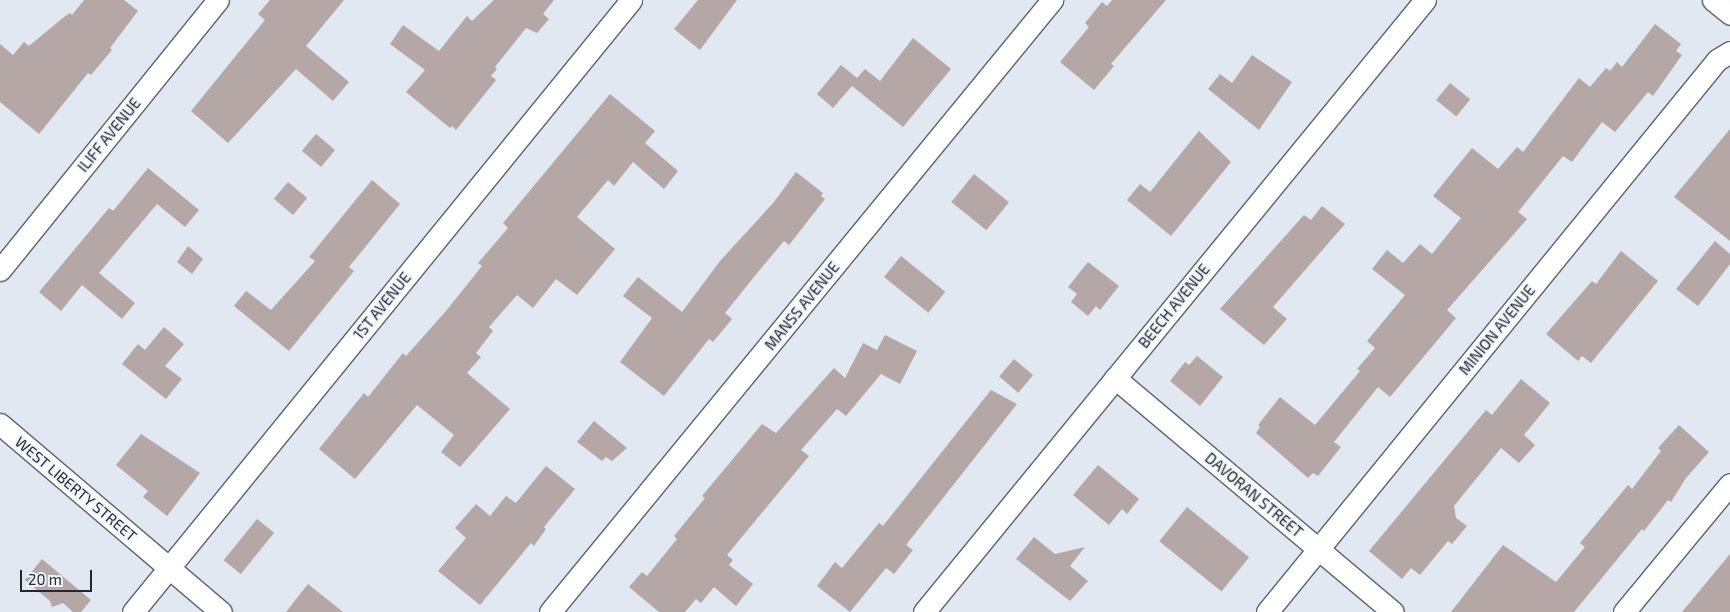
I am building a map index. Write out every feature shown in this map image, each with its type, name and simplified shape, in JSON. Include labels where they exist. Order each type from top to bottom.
[{"type":"street","name":"ILIFF AVENUE","points":[[0,270],[218,0]]},
{"type":"street","name":"1ST AVENUE","points":[[133,612],[631,0]]},
{"type":"street","name":"MANSS AVENUE","points":[[550,612],[1052,0]]},
{"type":"street","name":"BEECH AVENUE","points":[[924,612],[1425,0]]},
{"type":"street","points":[[1713,0],[1730,14]]},
{"type":"street","name":"MINION AVENUE","points":[[1267,612],[1717,60],[1730,52]]},
{"type":"street","name":"DAVORAN STREET","points":[[1115,378],[1393,612]]},
{"type":"street","name":"WEST LIBERTY STREET","points":[[0,424],[221,612]]},
{"type":"street","points":[[1624,612],[1730,484]]},
{"type":"building","points":[[84,0],[124,0],[138,11],[110,48],[112,50],[91,75],[88,73],[39,134],[0,102],[0,44],[13,55],[24,42],[29,46],[64,17],[70,13],[72,15]]},
{"type":"building","points":[[270,0],[344,0],[306,46],[349,82],[333,101],[296,69],[228,143],[191,111],[265,20],[258,14]]},
{"type":"building","points":[[494,0],[554,0],[543,14],[549,19],[537,33],[526,28],[495,67],[497,69],[491,76],[496,80],[456,130],[452,126],[450,128],[406,92],[425,70],[390,44],[403,25],[439,51],[467,16],[472,21]]},
{"type":"building","points":[[698,0],[737,0],[700,50],[674,29]]},
{"type":"building","points":[[1112,0],[1166,0],[1111,64],[1114,66],[1094,90],[1060,62],[1089,27],[1085,23],[1102,2],[1107,6]]},
{"type":"building","points":[[1655,24],[1681,44],[1676,51],[1682,55],[1653,96],[1648,92],[1615,132],[1602,122],[1572,162],[1563,156],[1518,212],[1527,219],[1447,310],[1456,318],[1390,397],[1378,387],[1334,442],[1341,447],[1318,476],[1313,473],[1308,478],[1256,433],[1260,427],[1258,425],[1280,397],[1315,425],[1360,371],[1357,369],[1375,348],[1367,341],[1405,295],[1372,269],[1387,250],[1403,263],[1420,244],[1432,254],[1461,218],[1433,196],[1472,148],[1498,169],[1517,147],[1523,152],[1579,78],[1590,87],[1606,68],[1610,71],[1617,62],[1622,67]]},
{"type":"building","points":[[913,38],[951,69],[903,127],[852,86],[833,108],[817,94],[841,65],[857,78],[865,69],[880,81]]},
{"type":"building","points":[[1252,55],[1292,82],[1259,130],[1208,89],[1220,74],[1232,83]]},
{"type":"building","points":[[1450,83],[1470,99],[1456,116],[1436,100]]},
{"type":"building","points":[[610,94],[655,131],[645,143],[678,171],[664,189],[633,162],[614,186],[608,180],[577,217],[615,249],[577,295],[556,279],[533,308],[517,295],[489,327],[493,331],[476,353],[481,357],[467,373],[510,409],[460,467],[441,452],[454,435],[417,405],[355,479],[319,449],[364,393],[368,397],[403,353],[406,356],[446,311],[482,266],[478,263],[508,228],[503,223]]},
{"type":"building","points":[[1730,129],[1730,241],[1674,197]]},
{"type":"building","points":[[1199,131],[1231,162],[1171,236],[1127,200],[1140,184],[1150,192]]},
{"type":"building","points":[[316,134],[335,150],[321,167],[302,151]]},
{"type":"building","points":[[148,168],[199,210],[185,227],[157,204],[99,273],[135,303],[122,319],[82,285],[61,311],[39,292],[109,208],[113,211]]},
{"type":"building","points":[[796,172],[823,193],[821,196],[825,199],[789,245],[784,241],[758,272],[725,313],[732,319],[713,342],[709,339],[664,396],[620,362],[652,318],[623,296],[638,277],[682,312],[720,261],[774,202]]},
{"type":"building","points":[[974,174],[1009,202],[986,230],[951,202]]},
{"type":"building","points":[[372,180],[400,204],[349,267],[354,271],[289,351],[234,306],[246,291],[271,310],[315,261],[309,257]]},
{"type":"building","points":[[288,182],[307,198],[293,215],[274,199]]},
{"type":"building","points":[[1322,206],[1345,224],[1273,307],[1287,319],[1264,345],[1220,309],[1304,215],[1311,220]]},
{"type":"building","points":[[1715,241],[1730,254],[1730,264],[1698,306],[1676,289]]},
{"type":"building","points":[[188,246],[203,259],[192,274],[177,262]]},
{"type":"building","points":[[1621,251],[1658,281],[1591,363],[1582,356],[1578,361],[1546,334],[1592,281],[1596,284]]},
{"type":"building","points":[[901,256],[945,292],[928,313],[884,277]]},
{"type":"building","points":[[1088,262],[1119,286],[1100,310],[1096,306],[1088,316],[1071,302],[1077,294],[1068,287]]},
{"type":"building","points":[[164,327],[184,344],[165,366],[182,379],[166,399],[122,364],[138,344],[145,350]]},
{"type":"building","points":[[885,335],[917,351],[900,384],[881,374],[846,416],[837,409],[801,450],[809,456],[727,555],[733,560],[729,565],[753,584],[736,606],[714,587],[701,603],[696,599],[685,612],[659,612],[629,587],[642,572],[647,576],[677,539],[674,536],[705,498],[702,496],[762,424],[776,433],[834,368],[845,378],[863,343],[877,350]]},
{"type":"building","points":[[1197,356],[1223,377],[1200,406],[1170,381],[1185,362],[1189,365]]},
{"type":"building","points":[[1014,359],[1033,375],[1018,393],[999,377]]},
{"type":"building","points":[[1521,379],[1550,403],[1524,435],[1535,445],[1519,463],[1501,448],[1454,506],[1456,518],[1467,526],[1452,544],[1448,541],[1420,575],[1411,568],[1402,579],[1369,551],[1486,410],[1492,415]]},
{"type":"building","points":[[991,390],[1017,404],[906,545],[913,550],[894,574],[886,568],[850,612],[817,586],[835,562],[842,568],[879,523],[883,526]]},
{"type":"building","points":[[594,421],[627,448],[612,461],[606,457],[602,461],[577,442]]},
{"type":"building","points":[[1679,425],[1709,452],[1686,478],[1671,502],[1668,500],[1644,531],[1642,529],[1574,612],[1451,612],[1503,545],[1556,582],[1585,547],[1580,543],[1628,485],[1632,489],[1661,451],[1658,448]]},
{"type":"building","points":[[141,434],[200,473],[167,516],[143,497],[148,491],[116,465]]},
{"type":"building","points":[[1098,465],[1139,499],[1127,514],[1122,509],[1109,525],[1073,495]]},
{"type":"building","points":[[546,466],[575,489],[544,527],[546,529],[534,546],[531,543],[480,605],[438,571],[466,538],[455,528],[476,504],[490,516],[506,496],[516,503]]},
{"type":"building","points":[[1187,507],[1249,557],[1221,592],[1159,541]]},
{"type":"building","points":[[257,519],[274,533],[241,574],[224,560]]},
{"type":"building","points":[[1034,537],[1055,554],[1085,547],[1070,566],[1088,581],[1070,601],[1016,559]]},
{"type":"building","points":[[1730,554],[1730,612],[1682,612]]},
{"type":"building","points":[[42,559],[91,600],[81,612],[73,612],[63,603],[52,607],[50,601],[25,580]]},
{"type":"building","points":[[308,584],[343,612],[286,612]]}]
